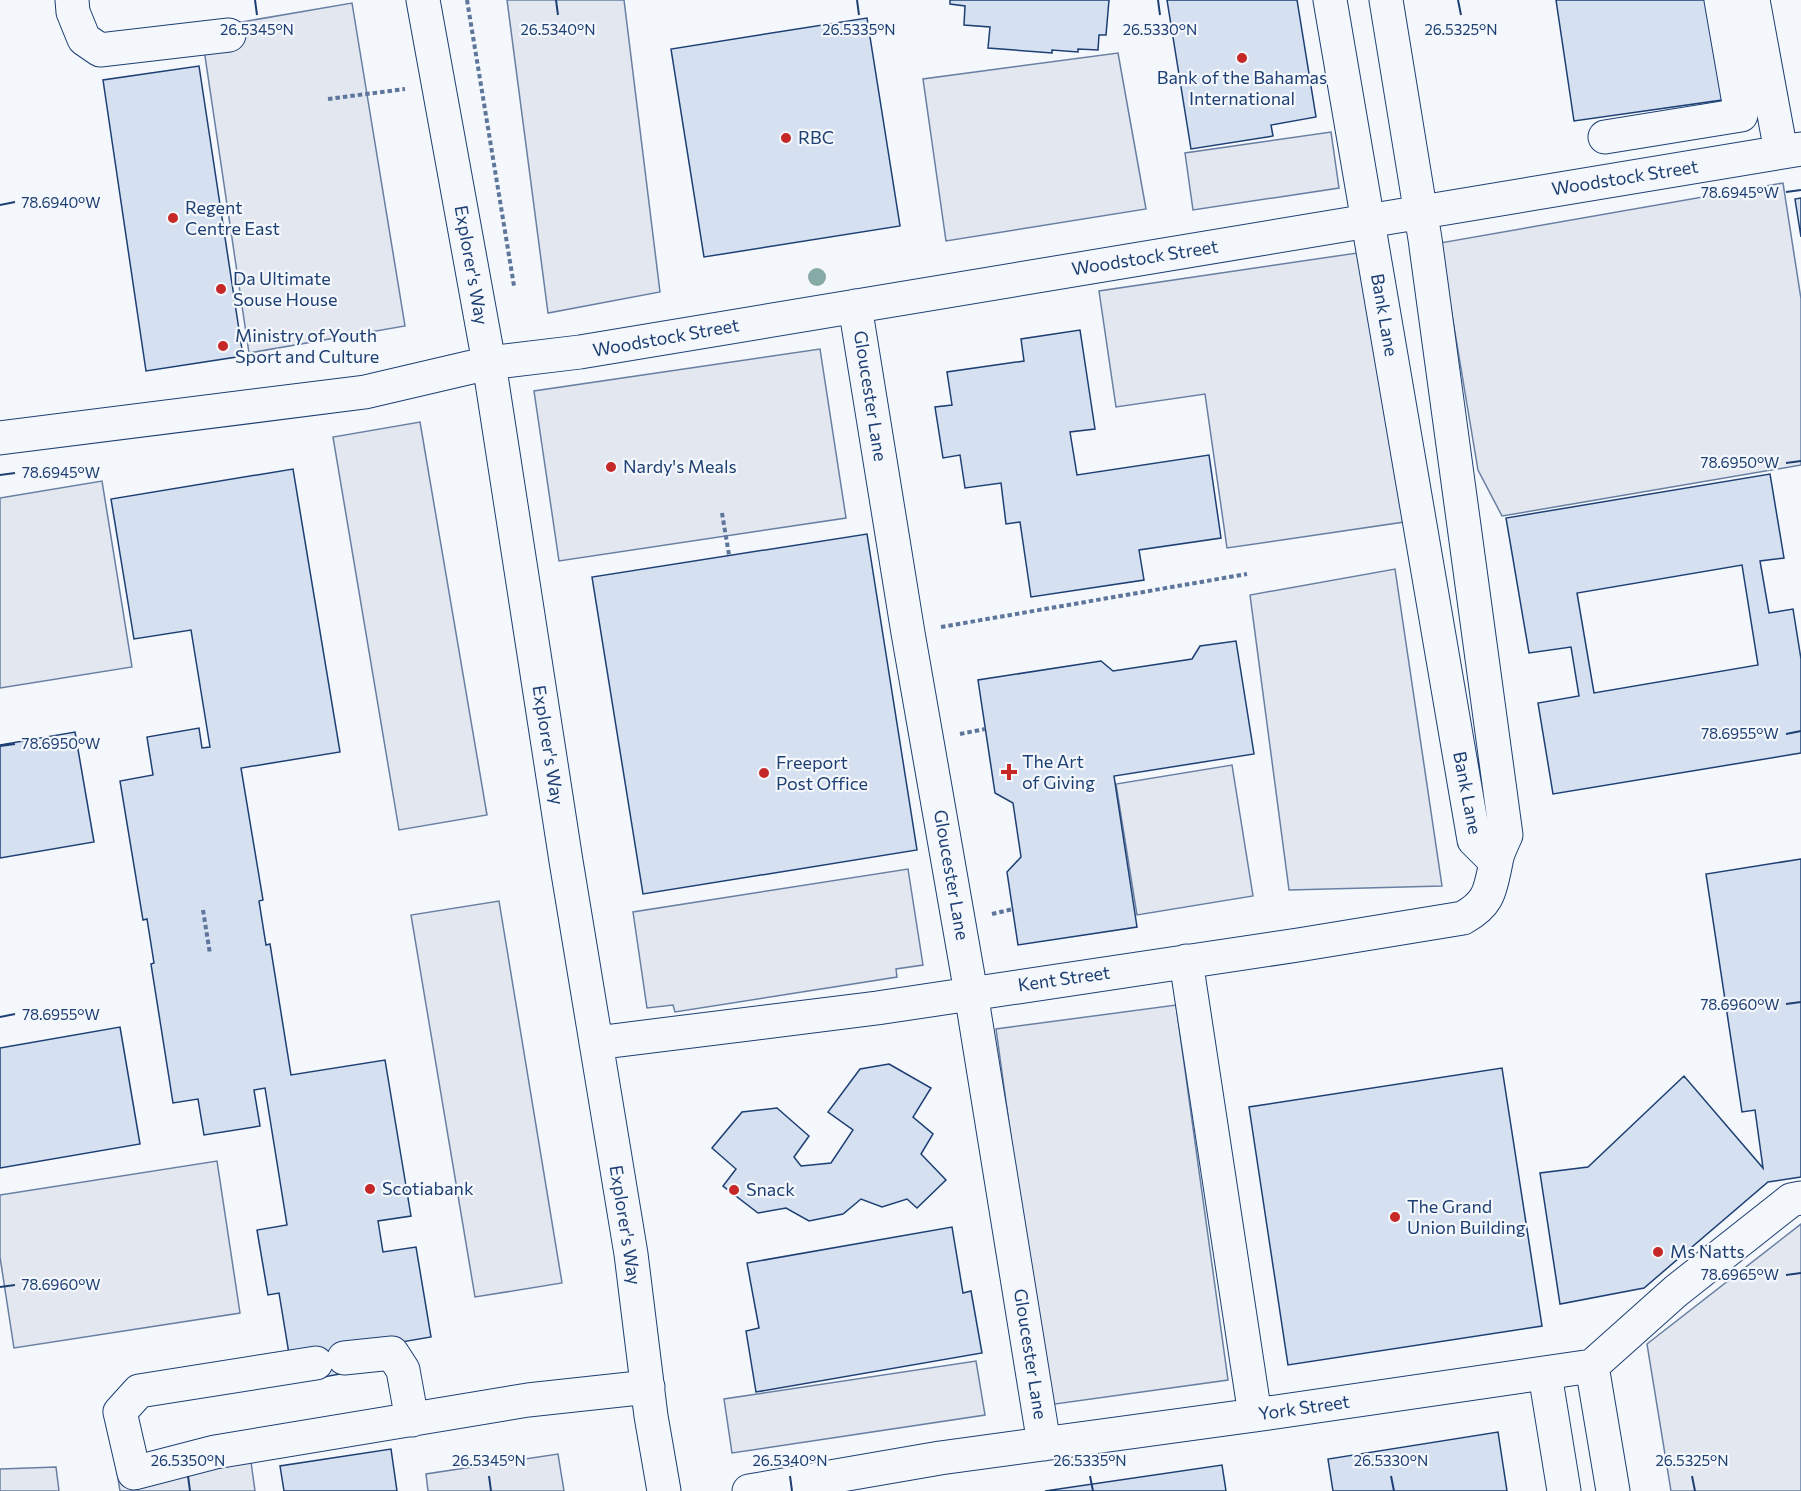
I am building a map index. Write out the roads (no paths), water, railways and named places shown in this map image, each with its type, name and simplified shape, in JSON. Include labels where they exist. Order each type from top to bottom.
[{"type":"street","points":[[72,0],[73,12],[84,39],[100,50],[229,35]]},
{"type":"street","name":"Explorer's Way","points":[[423,0],[489,363],[562,841],[631,1254],[651,1416],[664,1491]]},
{"type":"street","name":"Bank Lane","points":[[1330,0],[1474,840],[1496,861],[1506,835],[1421,212],[1386,0]]},
{"type":"street","points":[[1605,137],[1742,115],[1721,0]]},
{"type":"street","points":[[1753,0],[1791,150]]},
{"type":"street","name":"Woodstock Street","points":[[0,438],[365,392],[489,363],[580,352],[1791,150]]},
{"type":"street","name":"Gloucester Lane","points":[[855,306],[908,633],[971,993],[1044,1444]]},
{"type":"street","name":"Kent Street","points":[[596,1043],[877,1008],[1463,918],[1480,906],[1487,897],[1495,873],[1496,861]]},
{"type":"street","points":[[1186,962],[1255,1415]]},
{"type":"street","points":[[1613,1491],[1592,1366],[1684,1284],[1791,1200],[1801,1198]]},
{"type":"street","points":[[412,1420],[403,1370],[392,1353],[139,1391],[120,1412],[134,1473],[215,1452],[412,1420],[528,1400],[648,1387]]},
{"type":"street","name":"York Street","points":[[749,1491],[940,1458],[1592,1366]]},
{"type":"street","points":[[1545,1374],[1564,1491]]},
{"type":"place","name":"Bank of the Bahamas International","points":[[1242,58]]},
{"type":"place","name":"RBC","points":[[786,138]]},
{"type":"place","name":"Regent Centre East","points":[[173,218]]},
{"type":"place","name":"Da Ultimate Souse House","points":[[221,289]]},
{"type":"place","name":"Ministry of Youth Sport and Culture","points":[[223,346]]},
{"type":"place","name":"Nardy's Meals","points":[[611,467]]},
{"type":"place","name":"The Art of Giving","points":[[1009,772]]},
{"type":"place","name":"Freeport Post Office","points":[[764,773]]},
{"type":"place","name":"Scotiabank","points":[[370,1189]]},
{"type":"place","name":"Snack","points":[[734,1190]]},
{"type":"place","name":"The Grand Union Building","points":[[1395,1217]]},
{"type":"place","name":"Ms Natts","points":[[1658,1252]]}]
